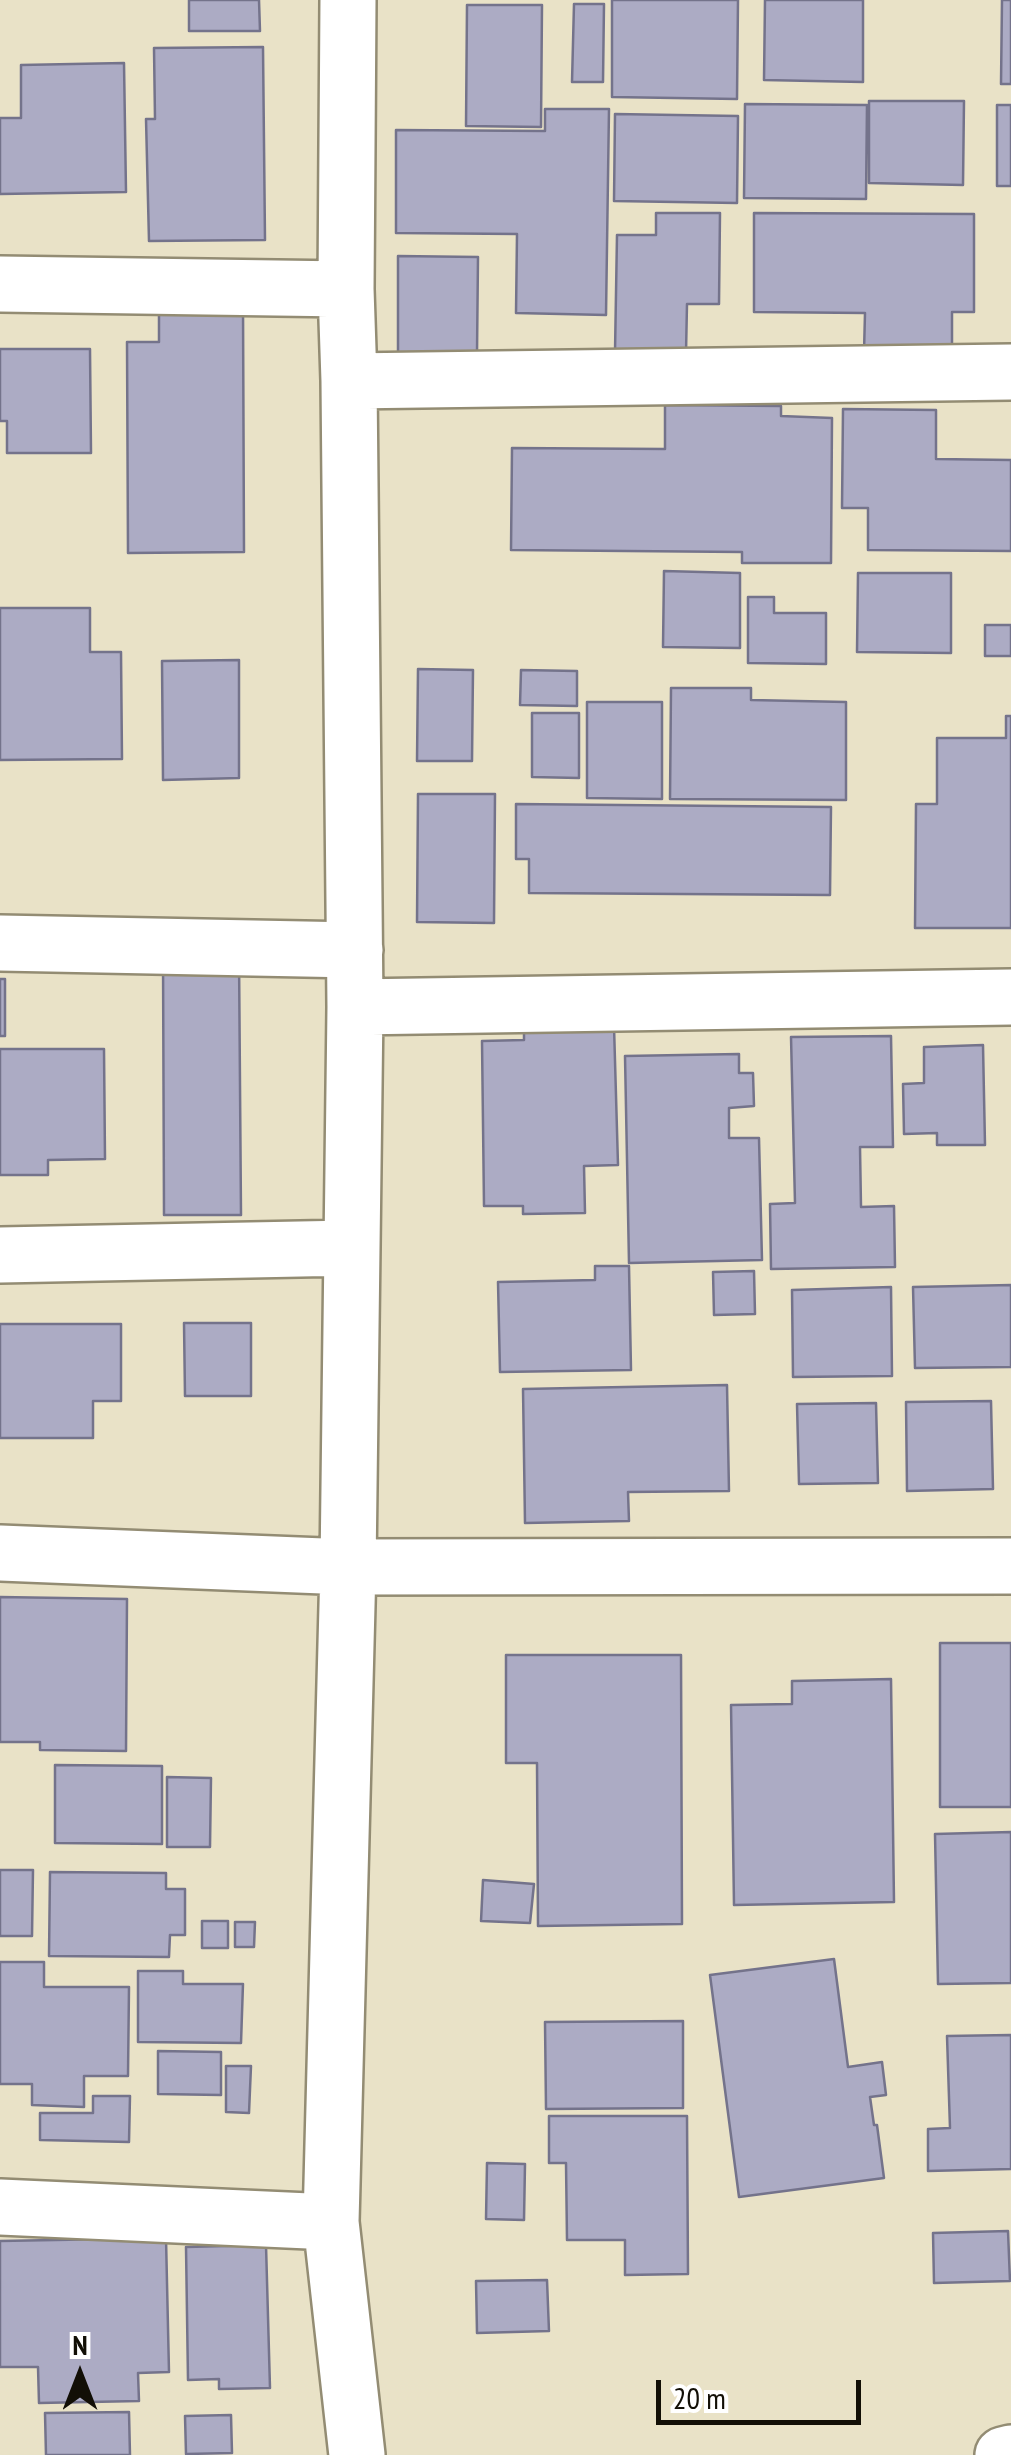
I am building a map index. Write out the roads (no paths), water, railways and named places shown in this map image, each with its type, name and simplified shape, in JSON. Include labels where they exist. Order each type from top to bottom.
[{"type":"street","points":[[348,0],[346,288],[355,1007],[348,1567],[331,2222],[357,2455]]},
{"type":"street","points":[[0,284],[346,288]]},
{"type":"street","points":[[349,381],[1011,372]]},
{"type":"street","points":[[0,943],[355,950]]},
{"type":"street","points":[[355,1007],[1011,997]]},
{"type":"street","points":[[0,1255],[350,1248]]},
{"type":"street","points":[[0,1553],[348,1567],[1011,1566]]},
{"type":"street","points":[[0,2207],[331,2222]]},
{"type":"street","points":[[1004,2455],[1011,2453]]}]
